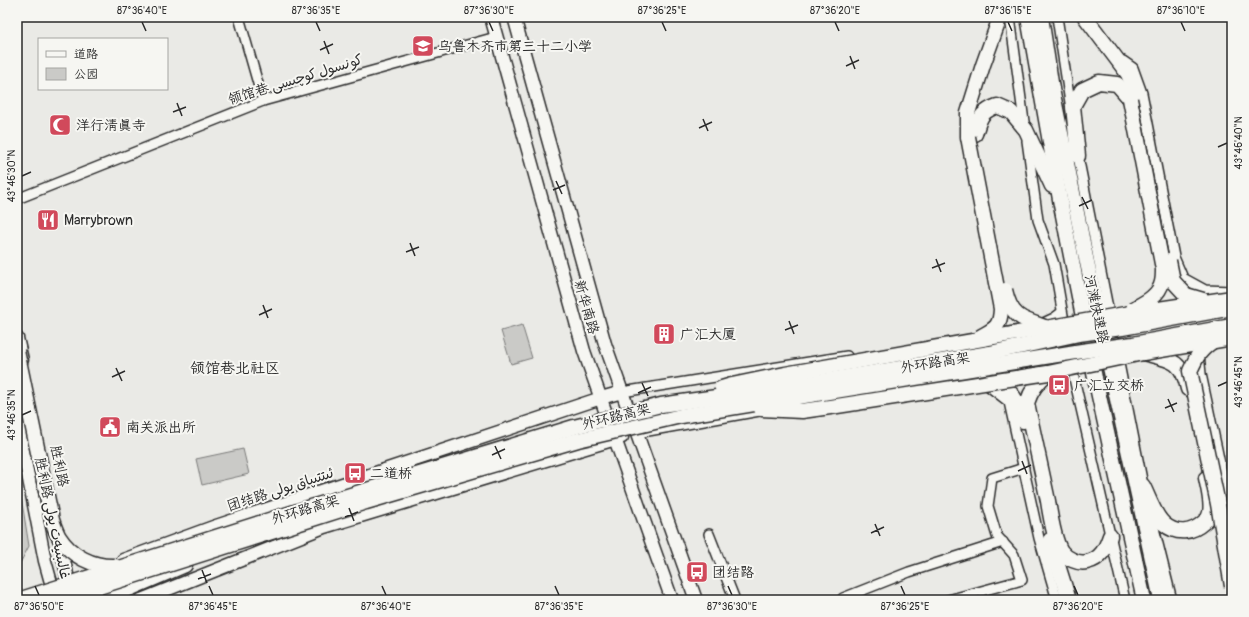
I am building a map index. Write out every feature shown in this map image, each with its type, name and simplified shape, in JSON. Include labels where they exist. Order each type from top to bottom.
[{"type":"highway","points":[[972,342],[997,326],[1001,319],[1001,308],[968,113],[982,64],[999,17]]},
{"type":"highway","name":"河滩快速路","points":[[1028,17],[1060,204],[1095,378],[1144,600]]},
{"type":"highway","name":"河滩快速路","points":[[1041,17],[1052,90],[1085,253],[1161,600]]},
{"type":"highway","points":[[1085,17],[1128,74],[1173,281],[1186,295],[1207,301]]},
{"type":"highway","points":[[1078,156],[1073,106],[1082,90],[1099,82],[1117,84],[1134,98],[1163,269],[1162,282],[1152,299],[1125,314]]},
{"type":"highway","points":[[1047,328],[1017,316],[1010,307],[971,136],[987,109],[997,106],[1011,112],[1026,130],[1060,204]]},
{"type":"highway","points":[[689,401],[732,385],[792,373],[1125,314],[1232,298]]},
{"type":"highway","name":"外环路高架","points":[[17,600],[288,514],[574,427],[661,405],[805,384],[990,353],[1079,334],[1122,328],[1232,308]]},
{"type":"highway","name":"外环路高架","points":[[57,600],[366,502],[578,440],[681,416],[1074,352],[1132,344],[1232,326]]},
{"type":"highway","points":[[735,407],[802,411],[1048,373],[1143,353],[1232,338]]},
{"type":"highway","points":[[1213,341],[1198,355],[1190,371],[1218,504],[1232,586]]},
{"type":"highway","points":[[17,351],[52,520],[59,537],[71,551],[86,562],[104,567],[122,566],[140,561]]},
{"type":"highway","points":[[1143,353],[1178,365],[1185,376],[1209,495],[1210,508],[1208,518],[1198,527],[1185,532],[1173,530],[1163,523],[1156,513],[1143,486]]},
{"type":"highway","points":[[1048,373],[1031,391],[1027,403],[1053,527],[1060,550],[1067,557],[1081,563],[1093,561],[1103,553],[1110,536]]},
{"type":"highway","points":[[992,381],[1001,385],[1014,397],[1020,408],[1051,544],[1069,600]]},
{"type":"highway","points":[[103,600],[228,547]]},
{"type":"main road","name":"新华南路","points":[[491,17],[584,351],[672,600]]},
{"type":"main road","name":"新华南路","points":[[514,17],[605,344],[696,600]]},
{"type":"main road","points":[[533,170],[555,165]]},
{"type":"main road","name":"胜利路","points":[[17,338],[73,600]]},
{"type":"main road","name":"团结路 ئىتتىپاق يولى","points":[[17,600],[216,526],[622,392]]},
{"type":"main road","name":"胜利路 غالىبىيەت يولى","points":[[17,418],[45,561],[57,600]]},
{"type":"main road","points":[[141,600],[324,527],[615,438],[637,433]]},
{"type":"street","points":[[239,17],[263,101]]},
{"type":"street","points":[[1010,17],[1038,220],[1054,264],[1074,378],[1125,600]]},
{"type":"street","points":[[1057,17],[1078,156],[1106,300],[1143,486],[1172,600]]},
{"type":"street","name":"领馆巷 كونسول كوچىسى","points":[[17,199],[263,101],[496,36]]},
{"type":"street","points":[[1113,53],[1133,68],[1142,93],[1174,257],[1183,278],[1205,290],[1232,291]]},
{"type":"street","points":[[1106,300],[1117,308],[1124,310],[1171,301],[1232,295]]},
{"type":"street","points":[[622,392],[1036,327],[1062,312]]},
{"type":"street","points":[[1118,359],[1128,351],[1232,334]]},
{"type":"street","points":[[1197,340],[1201,374],[1232,520]]},
{"type":"street","points":[[637,433],[958,376],[1001,370],[1038,362],[1064,369],[1074,378]]},
{"type":"street","points":[[958,376],[987,385],[1009,402],[1039,538],[1057,600]]},
{"type":"street","points":[[948,600],[1022,580],[1014,555],[997,536],[988,506],[992,478],[1024,468]]},
{"type":"street","points":[[709,534],[735,600]]},
{"type":"street","points":[[843,598],[909,572],[1003,542]]},
{"type":"green space","points":[[522,325],[532,358],[511,364],[501,331]]},
{"type":"green space","points":[[243,449],[249,474],[202,485],[196,459]]},
{"type":"green space","points":[[17,471],[29,546],[17,569]]},
{"type":"place","name":"乌鲁木齐市第三十二小学","points":[[423,46]]},
{"type":"place","name":"洋行清真寺","points":[[60,125]]},
{"type":"place","name":"Marrybrown","points":[[48,220]]},
{"type":"place","name":"广汇大厦","points":[[664,334]]},
{"type":"place","name":"广汇立交桥","points":[[1059,385]]},
{"type":"place","name":"南关派出所","points":[[110,427]]},
{"type":"place","name":"二道桥","points":[[355,473]]},
{"type":"place","name":"团结路","points":[[697,572]]},
{"type":"district","name":"领馆巷北社区","points":[[235,368]]}]
